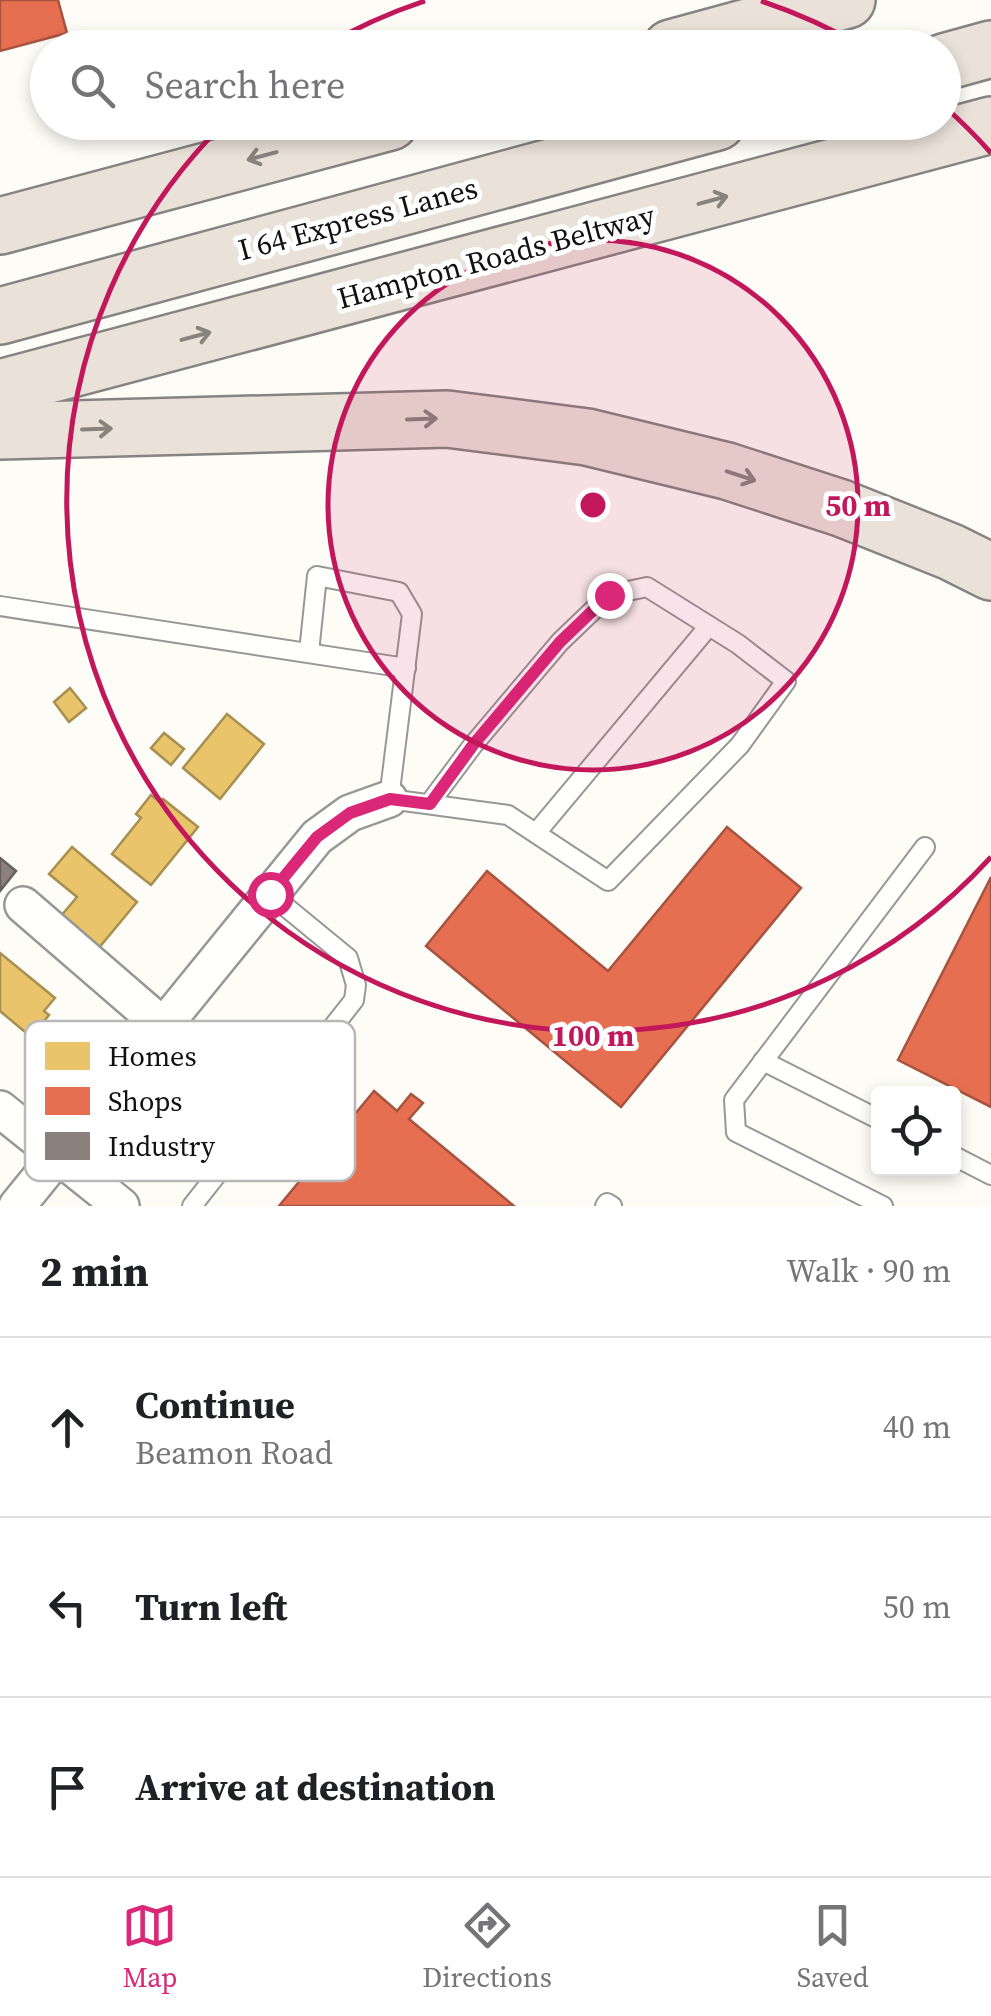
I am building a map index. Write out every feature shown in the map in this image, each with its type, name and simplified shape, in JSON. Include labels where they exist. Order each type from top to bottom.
[{"type":"highway","points":[[737,30],[847,0]]},
{"type":"highway","points":[[961,57],[991,49]]},
{"type":"highway","name":"Hampton Roads Beltway","points":[[961,133],[991,125]]},
{"type":"highway","points":[[0,226],[322,140]]},
{"type":"highway","name":"I 64 Express Lanes","points":[[0,316],[650,140]]},
{"type":"highway","name":"Hampton Roads Beltway","points":[[0,388],[934,140]]},
{"type":"highway","points":[[0,431],[447,419],[570,435],[727,471],[840,508],[991,572]]},
{"type":"street","points":[[168,1021],[317,837],[350,813],[390,799]]},
{"type":"street","points":[[23,905],[158,1021]]},
{"type":"street","points":[[0,1109],[25,1129]]},
{"type":"street","points":[[17,1206],[38,1181]]},
{"type":"street","points":[[90,1181],[121,1206]]},
{"type":"lane","points":[[309,652],[317,576],[399,592],[412,614],[390,799],[508,815],[608,881],[740,745],[786,681],[738,644],[647,587],[609,595],[560,642],[473,745],[430,804]]},
{"type":"lane","points":[[0,606],[406,668]]},
{"type":"lane","points":[[536,833],[708,626]]},
{"type":"lane","points":[[884,1206],[736,1132],[734,1100],[926,847]]},
{"type":"lane","points":[[270,894],[348,958],[356,984],[354,1000],[337,1021]]},
{"type":"lane","points":[[763,1061],[871,1115]]},
{"type":"lane","points":[[961,1160],[991,1175]]},
{"type":"lane","points":[[192,1206],[212,1181]]},
{"type":"building: Homes","points":[[70,688],[86,708],[69,722],[54,702]]},
{"type":"building: Homes","points":[[227,714],[264,744],[220,799],[183,768]]},
{"type":"building: Homes","points":[[164,733],[184,749],[171,765],[151,748]]},
{"type":"building: Homes","points":[[151,795],[160,802],[163,799],[198,827],[151,885],[112,854],[141,818],[136,814]]},
{"type":"building: Homes","points":[[72,847],[137,902],[98,949],[60,917],[77,897],[49,874]]},
{"type":"building: Homes","points":[[0,953],[55,998],[44,1011],[49,1015],[44,1021],[25,1021],[25,1032],[0,1011]]},
{"type":"building: Shops","points":[[0,0],[58,0],[66,30],[30,30],[30,43],[0,51]]},
{"type":"building: Shops","points":[[727,827],[801,888],[621,1107],[426,946],[487,871],[608,971]]},
{"type":"building: Shops","points":[[991,877],[991,1107],[961,1092],[961,1086],[949,1086],[898,1060]]},
{"type":"building: Shops","points":[[374,1091],[397,1111],[411,1094],[423,1103],[409,1119],[514,1206],[279,1206],[300,1181],[355,1181],[355,1114]]},
{"type":"building: Industry","points":[[0,858],[16,871],[0,891]]},
{"type":"route","points":[[270,894],[317,837],[350,813],[390,799],[430,804],[473,745],[560,642],[609,595]]}]
